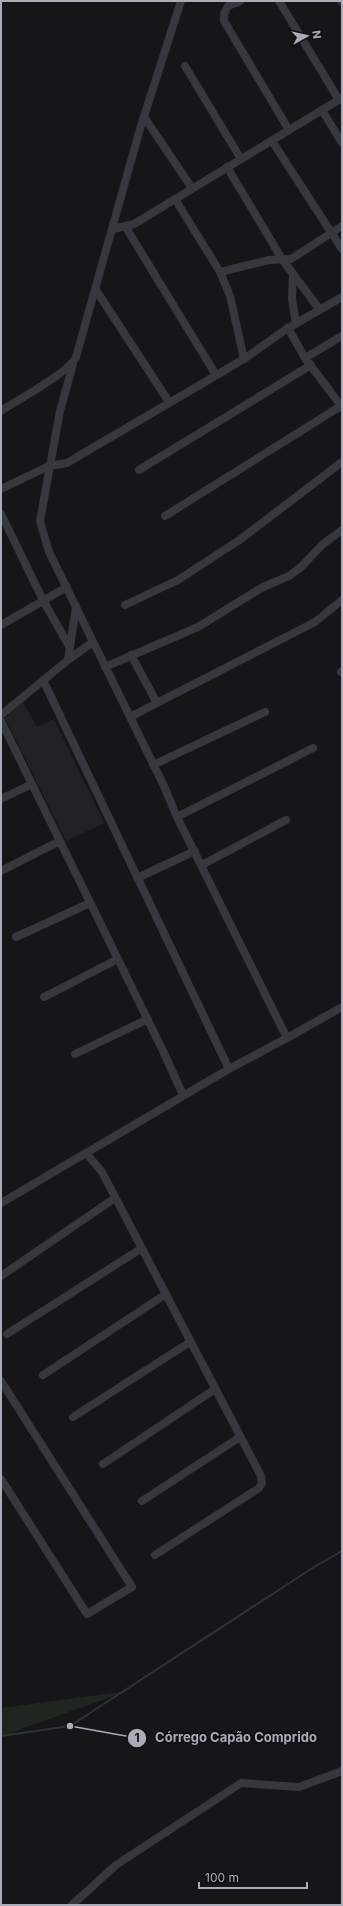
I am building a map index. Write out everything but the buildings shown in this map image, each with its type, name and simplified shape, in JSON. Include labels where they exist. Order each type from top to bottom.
[{"type":"street","points":[[181,1],[144,117],[96,290],[60,411],[40,521],[49,552],[154,764],[177,817],[288,1038]]},
{"type":"street","points":[[240,1],[228,6],[224,14],[224,21],[289,130]]},
{"type":"street","points":[[113,229],[134,224],[340,99],[279,1]]},
{"type":"street","points":[[185,66],[241,159]]},
{"type":"street","points":[[322,110],[342,143]]},
{"type":"street","points":[[144,117],[192,188]]},
{"type":"street","points":[[272,141],[342,249]]},
{"type":"street","points":[[227,167],[282,259],[320,310]]},
{"type":"street","points":[[175,198],[220,272],[230,296],[244,359]]},
{"type":"street","points":[[126,226],[216,375]]},
{"type":"street","points":[[220,272],[269,260],[290,259],[342,226]]},
{"type":"street","points":[[293,274],[292,299],[296,324]]},
{"type":"street","points":[[96,290],[169,402]]},
{"type":"street","points":[[1,489],[49,466],[67,463],[244,359],[288,328],[342,297]]},
{"type":"street","points":[[165,516],[342,406],[305,358],[288,328]]},
{"type":"street","points":[[305,358],[342,336]]},
{"type":"street","points":[[1,411],[73,364]]},
{"type":"street","points":[[139,470],[311,365]]},
{"type":"street","points":[[125,605],[178,580],[241,539],[342,462]]},
{"type":"street","points":[[1,514],[44,602],[69,646]]},
{"type":"street","points":[[105,666],[198,627],[263,588],[289,576],[301,568],[323,544],[342,530]]},
{"type":"street","points":[[1,625],[44,602],[67,587]]},
{"type":"street","points":[[130,717],[315,622],[342,600]]},
{"type":"street","points":[[68,660],[76,607]]},
{"type":"street","points":[[1,715],[68,660],[93,642]]},
{"type":"street","points":[[131,655],[157,703]]},
{"type":"street","points":[[43,680],[229,1069]]},
{"type":"street","points":[[154,764],[265,712]]},
{"type":"street","points":[[1,721],[148,1019],[183,1095]]},
{"type":"street","points":[[177,817],[313,748]]},
{"type":"street","points":[[1,799],[32,784]]},
{"type":"street","points":[[202,865],[286,820]]},
{"type":"street","points":[[1,871],[60,842]]},
{"type":"street","points":[[137,878],[195,851]]},
{"type":"street","points":[[16,937],[90,903]]},
{"type":"street","points":[[44,997],[118,959]]},
{"type":"street","points":[[1,1203],[183,1095],[288,1038],[342,1006]]},
{"type":"street","points":[[75,1054],[148,1019]]},
{"type":"street","points":[[86,1153],[102,1172],[261,1476],[262,1483],[259,1488],[155,1555]]},
{"type":"street","points":[[1,1276],[116,1198]]},
{"type":"street","points":[[7,1334],[142,1248]]},
{"type":"street","points":[[43,1375],[166,1294]]},
{"type":"street","points":[[72,1417],[190,1342]]},
{"type":"street","points":[[1,1381],[132,1587],[87,1614],[1,1479]]},
{"type":"street","points":[[103,1464],[215,1389]]},
{"type":"street","points":[[142,1501],[240,1436]]},
{"type":"street","points":[[72,1905],[116,1865],[241,1783],[299,1787],[342,1771]]},
{"type":"shaded area","points":[[23,702],[37,727],[54,719],[104,823],[66,841],[5,718]]},
{"type":"shaded area","points":[[128,1691],[1,1736],[1,1708]]},
{"type":"waterway","points":[[1,1736],[70,1726],[314,1567],[342,1551]]},
{"type":"place","name":"Córrego Capão Comprido","points":[[70,1726]]}]
